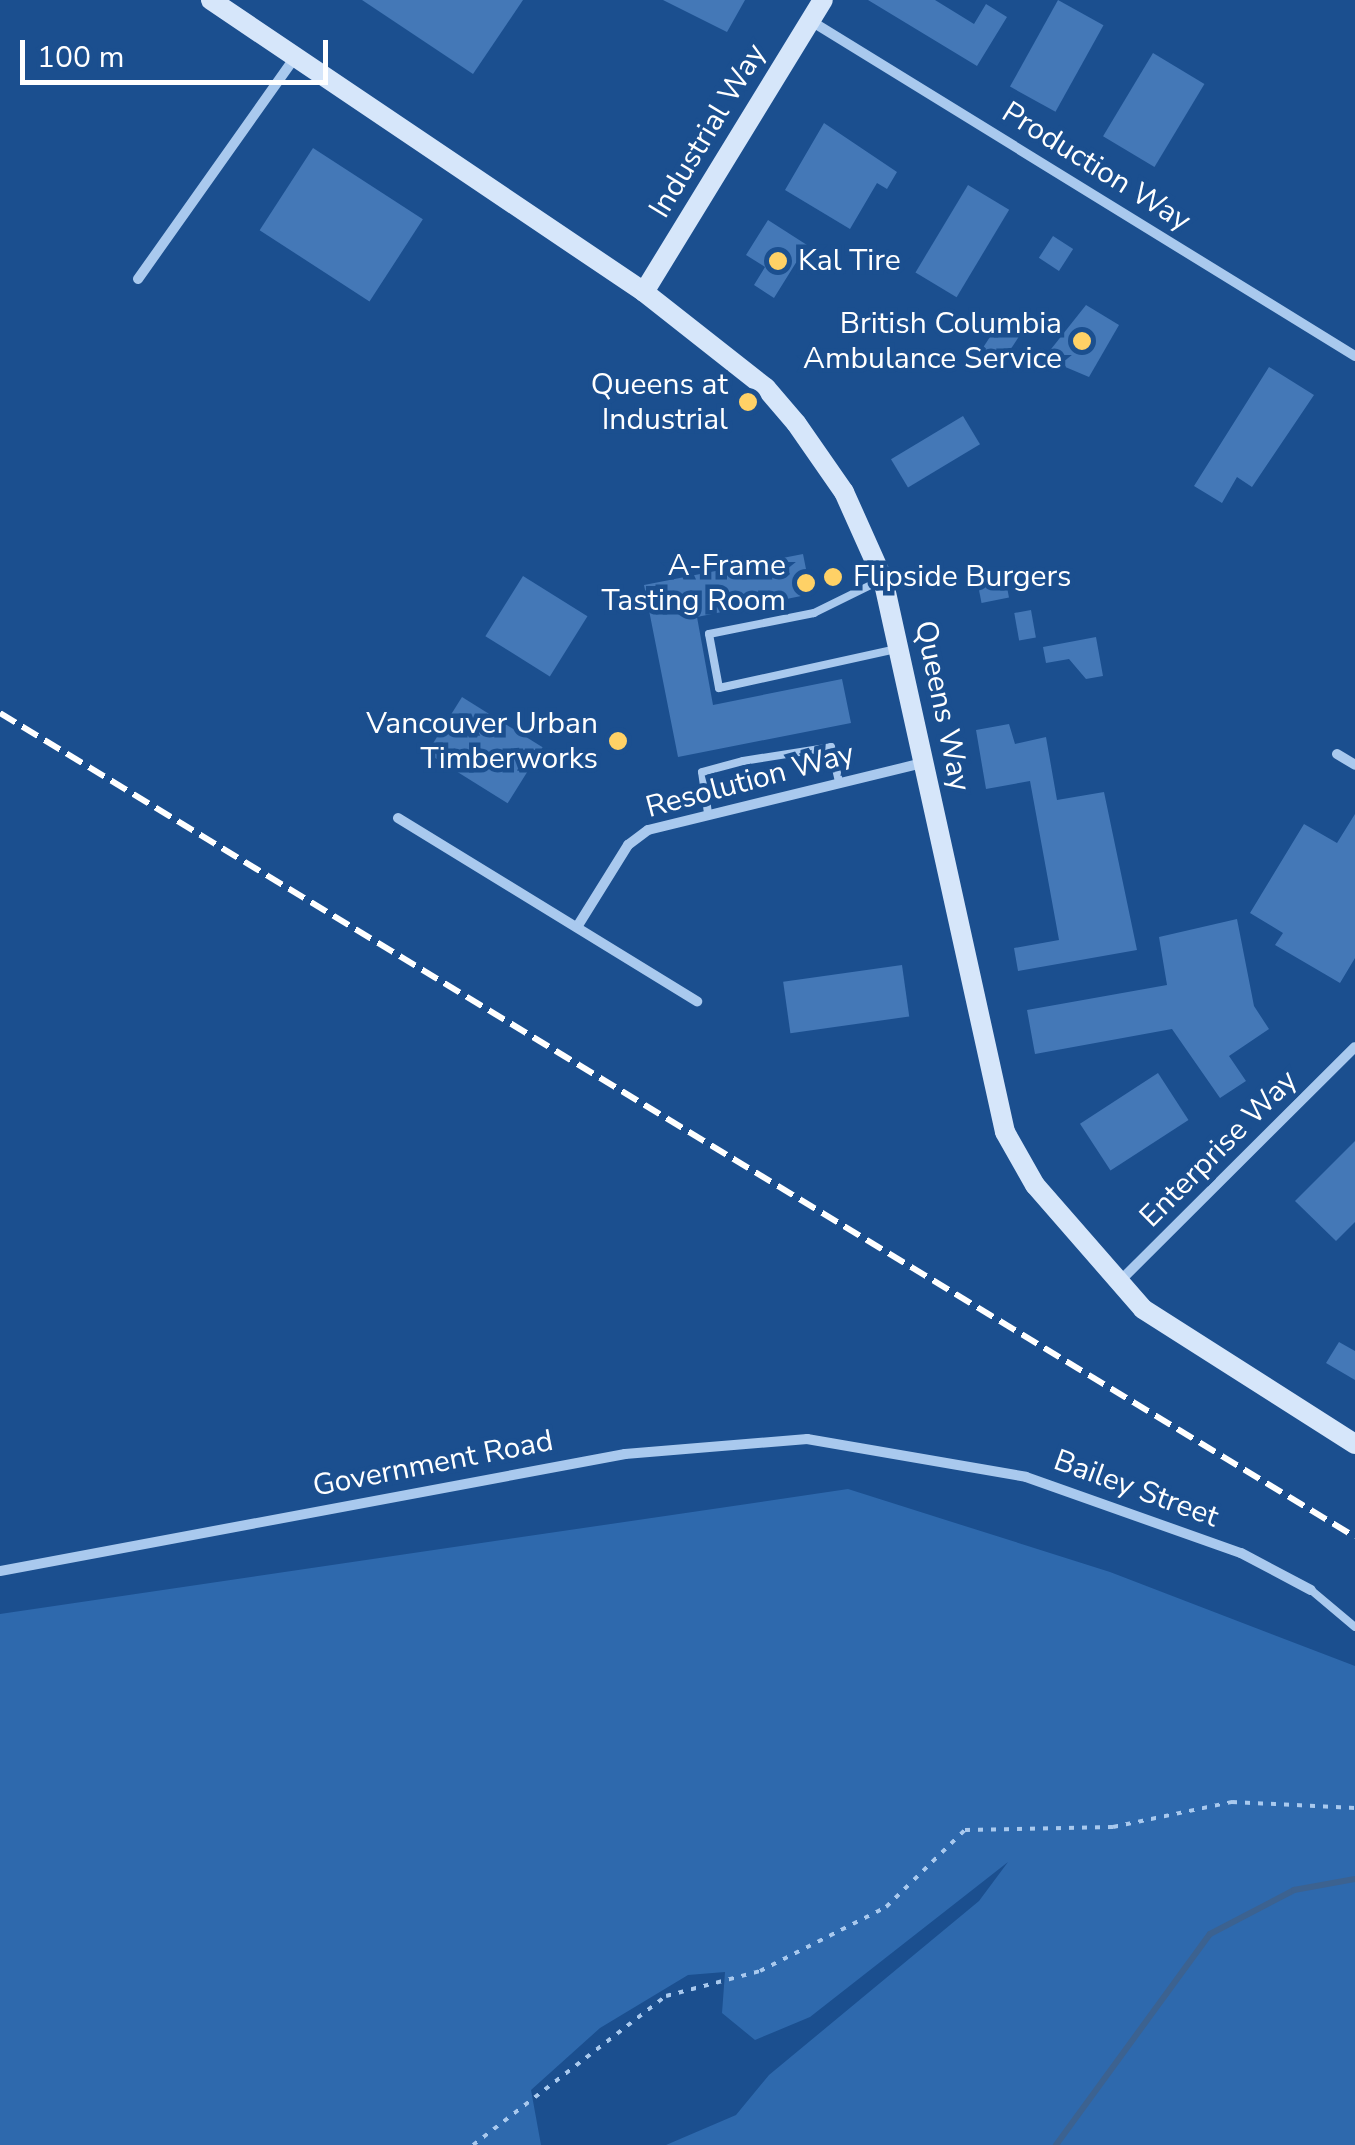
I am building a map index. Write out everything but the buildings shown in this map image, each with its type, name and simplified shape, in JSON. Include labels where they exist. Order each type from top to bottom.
[{"type":"street","name":"Queens Way","points":[[211,0],[644,292],[776,400],[844,492],[882,579],[1005,1132],[1034,1185],[1117,1285],[1162,1324],[1355,1444]]},
{"type":"street","name":"Industrial Way","points":[[644,292],[822,0]]},
{"type":"street","name":"Production Way","points":[[810,21],[1355,356]]},
{"type":"street","points":[[138,279],[294,56]]},
{"type":"street","points":[[1337,754],[1355,765]]},
{"type":"street","name":"Resolution Way","points":[[577,927],[628,845],[708,813],[924,763]]},
{"type":"street","points":[[398,818],[697,1000]]},
{"type":"street","name":"Enterprise Way","points":[[1117,1285],[1355,1048]]},
{"type":"street","name":"Government Road","points":[[0,1572],[625,1454],[808,1439],[880,1444]]},
{"type":"street","name":"Bailey Street","points":[[880,1444],[1026,1476],[1241,1553],[1311,1590]]},
{"type":"lane","points":[[882,579],[814,613],[708,634],[719,688],[900,648]]},
{"type":"lane","points":[[708,813],[702,772],[743,761],[832,746],[839,783]]},
{"type":"lane","name":"Bailey Street","points":[[1311,1590],[1355,1628]]},
{"type":"path","points":[[473,2145],[666,1996],[760,1971],[886,1907],[965,1830],[1113,1827],[1232,1802],[1355,1808]]},
{"type":"shaded area","points":[[848,1489],[1110,1572],[1355,1666],[1355,2145],[666,2145],[736,2115],[769,2075],[979,1901],[1008,1862],[810,2017],[755,2040],[722,2013],[725,1972],[688,1975],[600,2028],[531,2090],[541,2145],[0,2145],[0,1614]]},
{"type":"waterway","points":[[1056,2145],[1210,1934],[1294,1890],[1355,1879]]},
{"type":"railway","points":[[0,713],[1355,1537]]},
{"type":"place","name":"Kal Tire","points":[[778,261]]},
{"type":"place","name":"British Columbia Ambulance Service","points":[[1082,341]]},
{"type":"place","name":"Queens at Industrial","points":[[748,402]]},
{"type":"place","name":"Flipside Burgers","points":[[833,577]]},
{"type":"place","name":"A-Frame Tasting Room","points":[[806,583]]},
{"type":"place","name":"Vancouver Urban Timberworks","points":[[618,741]]}]
